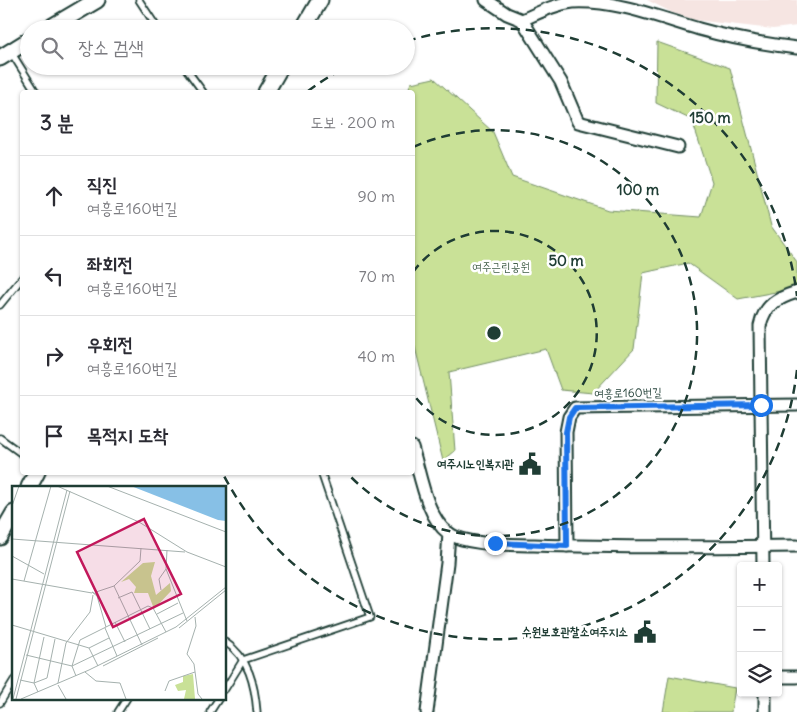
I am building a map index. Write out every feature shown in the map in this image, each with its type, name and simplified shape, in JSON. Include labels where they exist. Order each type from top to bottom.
[{"type":"street","points":[[63,20],[97,0]]},
{"type":"street","points":[[308,20],[320,0]]},
{"type":"street","points":[[486,0],[507,14],[522,20],[561,82],[578,122],[678,147]]},
{"type":"street","points":[[522,20],[545,10],[572,2],[597,2],[646,12],[700,29],[797,48]]},
{"type":"street","points":[[5,55],[20,46]]},
{"type":"street","points":[[267,90],[276,75]]},
{"type":"street","points":[[762,562],[761,316],[771,303],[797,292]]},
{"type":"street","name":"여흥로160번길","points":[[567,546],[566,432],[569,417],[575,408],[797,405]]},
{"type":"street","points":[[415,457],[432,514],[449,533],[472,540],[495,543],[619,548],[797,546]]},
{"type":"street","points":[[0,537],[12,516]]},
{"type":"street","points":[[427,712],[447,563],[449,533]]},
{"type":"street","points":[[782,676],[797,677]]},
{"type":"street","points":[[765,697],[765,712]]},
{"type":"lane","points":[[138,0],[152,20]]},
{"type":"lane","points":[[5,55],[20,73]]},
{"type":"lane","points":[[22,75],[34,90]]},
{"type":"lane","points":[[191,75],[202,90]]},
{"type":"lane","points":[[0,305],[20,280]]},
{"type":"lane","points":[[0,438],[20,453]]},
{"type":"lane","points":[[226,687],[243,660],[370,617],[322,475]]},
{"type":"lane","points":[[226,643],[235,648],[255,685],[257,712]]},
{"type":"lane","points":[[0,703],[12,683]]},
{"type":"lane","points":[[118,712],[126,700]]},
{"type":"lane","points":[[210,712],[218,700]]},
{"type":"shaded area","points":[[647,0],[797,0],[797,26],[773,29],[695,20],[673,13]]},
{"type":"green space","name":"여주근린공원","points":[[657,42],[730,68],[771,226],[797,262],[797,288],[738,299],[688,263],[643,273],[634,349],[593,393],[561,390],[546,349],[449,372],[455,451],[443,461],[415,347],[415,90],[408,90],[411,83],[434,78],[493,132],[512,177],[608,210],[701,217],[712,182],[692,120],[656,103]]},
{"type":"green space","points":[[669,676],[735,688],[731,712],[663,712]]},
{"type":"place","name":"여주시노인복지관","points":[[530,464]]},
{"type":"place","name":"수원보호관찰소여주지소","points":[[645,632]]},
{"type":"route","points":[[495,543],[567,546],[566,432],[569,417],[575,408],[761,405]]}]
